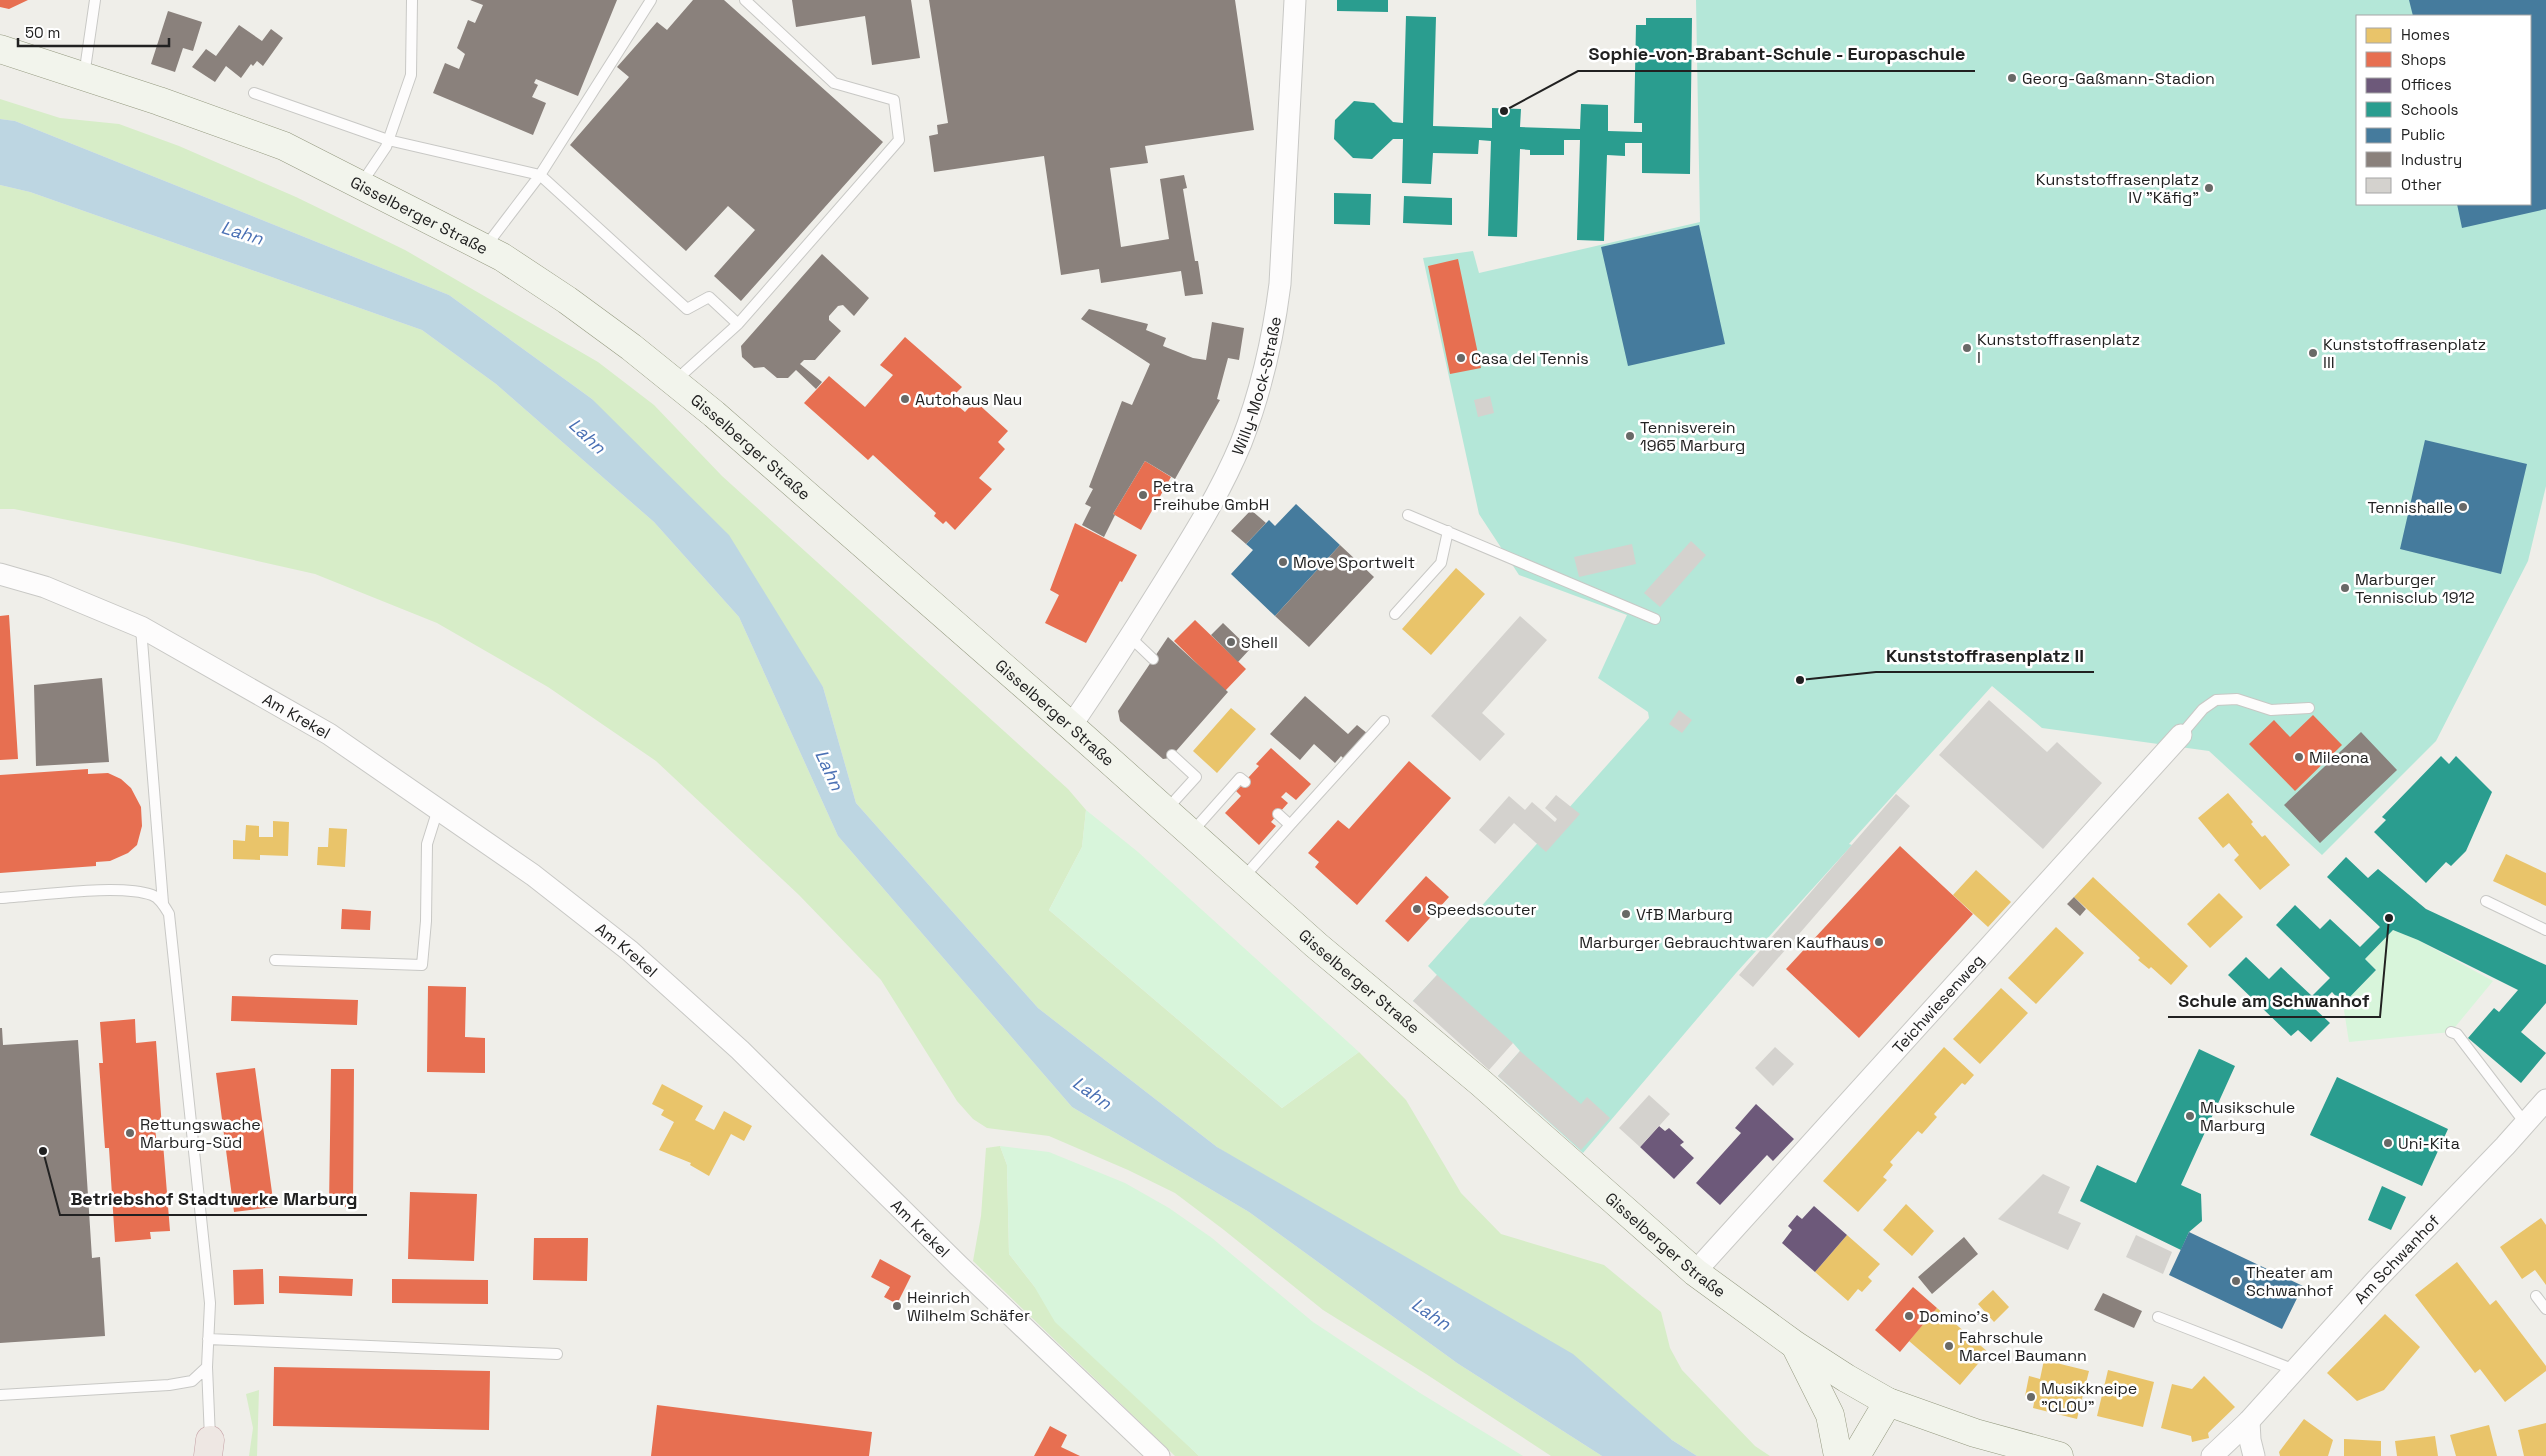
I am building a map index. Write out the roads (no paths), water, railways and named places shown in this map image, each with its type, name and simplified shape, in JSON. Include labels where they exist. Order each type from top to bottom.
[{"type":"main road","name":"Gisselberger Straße","points":[[0,49],[159,101],[284,146],[502,257],[575,305],[714,414],[1071,726],[1316,945],[1481,1083],[1695,1272],[1795,1345],[1888,1402],[1975,1433],[2059,1456]]},
{"type":"main road","points":[[1795,1345],[1830,1415],[1838,1456]]},
{"type":"main road","points":[[1856,1456],[1888,1402]]},
{"type":"street","name":"Willy-Mock-Straße","points":[[1071,726],[1130,637],[1220,488],[1241,442],[1262,379],[1275,326],[1280,284],[1295,0]]},
{"type":"street","name":"Am Krekel","points":[[0,574],[45,587],[141,627],[329,734],[548,887],[630,951],[740,1050],[958,1266],[1159,1456]]},
{"type":"street","name":"Teichwiesenweg","points":[[1695,1272],[2181,735]]},
{"type":"street","name":"Am Schwanhof","points":[[2212,1456],[2249,1421],[2376,1280],[2546,1100]]},
{"type":"street","points":[[2249,1421],[2250,1440],[2254,1456]]},
{"type":"lane","points":[[84,77],[95,0]]},
{"type":"lane","points":[[360,185],[388,140],[411,75],[412,0]]},
{"type":"lane","points":[[484,248],[540,175],[650,0]]},
{"type":"lane","points":[[674,382],[738,324],[899,140],[894,100],[834,83],[745,0]]},
{"type":"lane","points":[[254,93],[388,140],[540,175],[687,309],[709,297],[738,324]]},
{"type":"lane","points":[[1408,515],[1655,619]]},
{"type":"lane","points":[[1395,614],[1442,563],[1448,531]]},
{"type":"lane","points":[[141,627],[163,903]]},
{"type":"lane","points":[[1130,637],[1153,659]]},
{"type":"lane","points":[[2181,735],[2203,708],[2216,700],[2237,699],[2270,710],[2309,708]]},
{"type":"lane","points":[[1242,879],[1384,721]]},
{"type":"lane","points":[[1164,811],[1196,777],[1172,755]]},
{"type":"lane","points":[[1190,834],[1240,778],[1245,782]]},
{"type":"lane","points":[[275,960],[422,965],[426,921],[427,844],[438,809]]},
{"type":"lane","points":[[1278,814],[1290,825]]},
{"type":"lane","points":[[0,898],[128,890],[154,895],[163,903],[170,914],[210,1302],[207,1367],[209,1448]]},
{"type":"lane","points":[[2486,901],[2546,930]]},
{"type":"lane","points":[[2452,1032],[2456,1034],[2525,1123]]},
{"type":"lane","points":[[2536,1296],[2546,1309]]},
{"type":"lane","points":[[2158,1317],[2295,1370]]},
{"type":"lane","points":[[208,1339],[557,1354]]},
{"type":"lane","points":[[0,1395],[168,1385],[192,1381],[207,1367]]},
{"type":"water","name":"Lahn","points":[[0,119],[15,121],[449,295],[592,399],[729,535],[823,687],[856,803],[1038,1008],[1217,1147],[1573,1354],[1672,1440],[1697,1456],[1602,1456],[1457,1363],[1249,1212],[1072,1107],[838,836],[739,617],[654,522],[496,384],[422,330],[30,192],[0,185]]},
{"type":"place","name":"Georg-Gaßmann-Stadion","points":[[2012,78]]},
{"type":"place","name":"Sophie-von-Brabant-Schule - Europaschule","points":[[1504,111]]},
{"type":"place","name":"Kunststoffrasenplatz IV \"Käfig\"","points":[[2209,188]]},
{"type":"place","name":"Kunststoffrasenplatz I","points":[[1967,348]]},
{"type":"place","name":"Kunststoffrasenplatz III","points":[[2313,353]]},
{"type":"place","name":"Casa del Tennis","points":[[1461,358]]},
{"type":"place","name":"Autohaus Nau","points":[[905,399]]},
{"type":"place","name":"Tennisverein 1965 Marburg","points":[[1630,436]]},
{"type":"place","name":"Petra Freihube GmbH","points":[[1143,495]]},
{"type":"place","name":"Tennishalle","points":[[2463,507]]},
{"type":"place","name":"Move Sportwelt","points":[[1283,562]]},
{"type":"place","name":"Marburger Tennisclub 1912","points":[[2345,588]]},
{"type":"place","name":"Shell","points":[[1231,642]]},
{"type":"place","name":"Kunststoffrasenplatz II","points":[[1800,680]]},
{"type":"place","name":"Mileona","points":[[2299,757]]},
{"type":"place","name":"Speedscouter","points":[[1417,909]]},
{"type":"place","name":"VfB Marburg","points":[[1626,914]]},
{"type":"place","name":"Schule am Schwanhof","points":[[2389,918]]},
{"type":"place","name":"Marburger Gebrauchtwaren Kaufhaus","points":[[1879,942]]},
{"type":"place","name":"Musikschule Marburg","points":[[2190,1116]]},
{"type":"place","name":"Rettungswache Marburg-Süd","points":[[130,1133]]},
{"type":"place","name":"Uni-Kita","points":[[2388,1143]]},
{"type":"place","name":"Betriebshof Stadtwerke Marburg","points":[[43,1151]]},
{"type":"place","name":"Theater am Schwanhof","points":[[2236,1281]]},
{"type":"place","name":"Heinrich Wilhelm Schäfer","points":[[897,1306]]},
{"type":"place","name":"Domino's","points":[[1909,1316]]},
{"type":"place","name":"Fahrschule Marcel Baumann","points":[[1949,1346]]},
{"type":"place","name":"Musikkneipe \"CLOU\"","points":[[2031,1397]]}]
